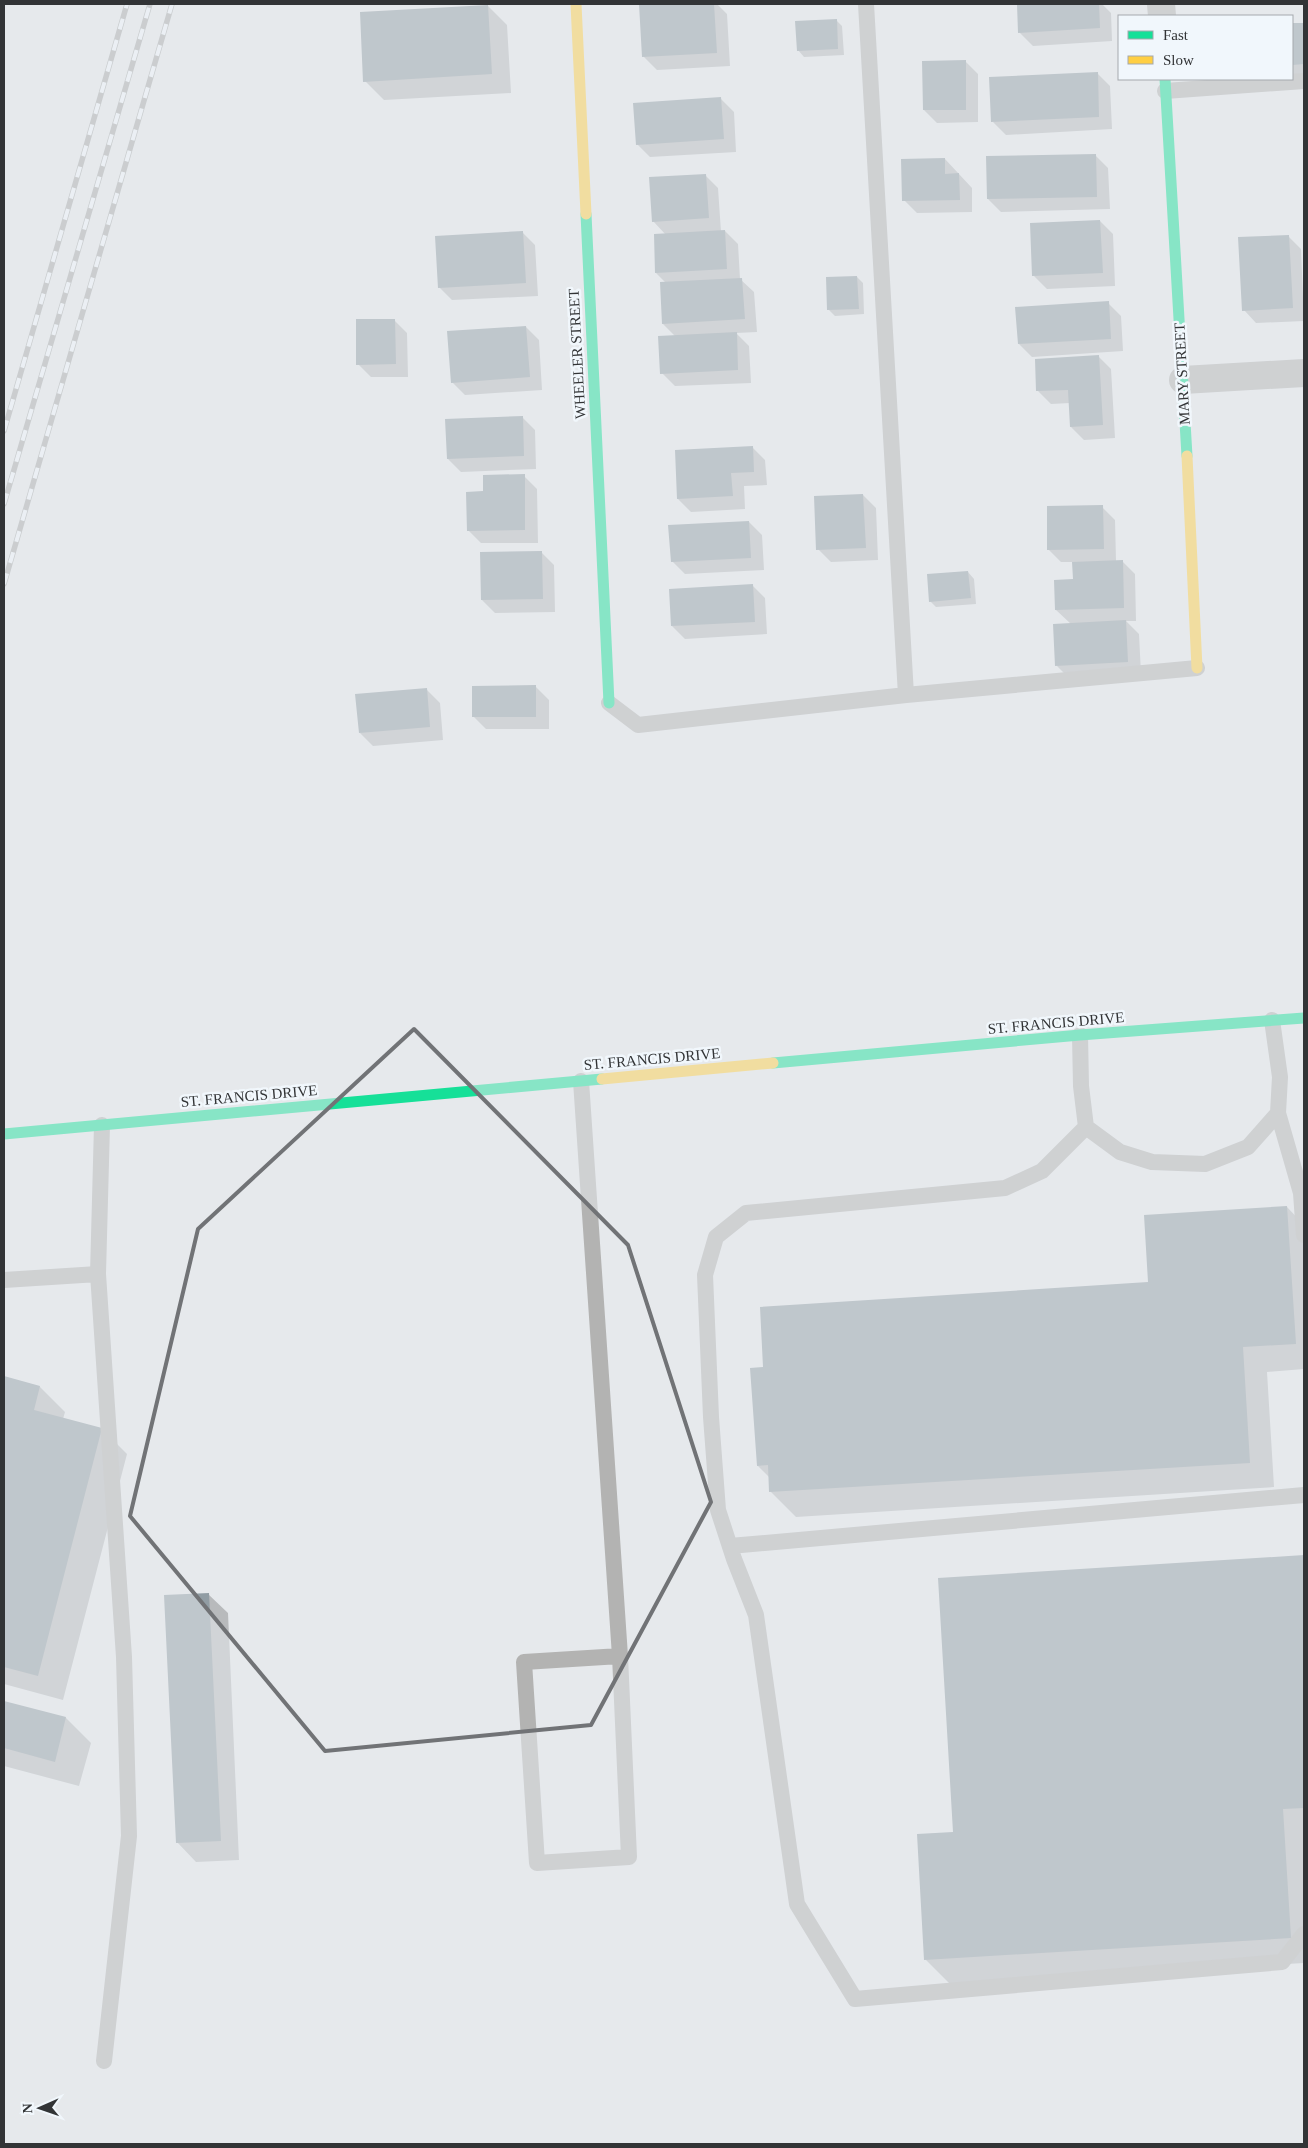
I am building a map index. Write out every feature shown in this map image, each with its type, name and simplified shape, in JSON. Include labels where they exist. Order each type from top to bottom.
[{"type":"street","name":"WHEELER STREET","points":[[576,4],[609,703]]},
{"type":"street","name":"MARY STREET","points":[[1165,85],[1183,380],[1197,668]]},
{"type":"street","points":[[1183,380],[1304,373]]},
{"type":"street","name":"ST. FRANCIS DRIVE","points":[[4,1134],[1080,1035],[1304,1018]]},
{"type":"lane","points":[[866,4],[906,695]]},
{"type":"lane","points":[[1165,85],[1304,81]]},
{"type":"lane","points":[[609,703],[638,725],[906,695],[1197,668]]},
{"type":"lane","points":[[1272,1020],[1280,1077],[1278,1113],[1300,1193],[1304,1235]]},
{"type":"lane","points":[[1080,1035],[1081,1086],[1086,1127],[1120,1152],[1152,1162],[1205,1164],[1248,1147],[1278,1113]]},
{"type":"lane","points":[[581,1081],[620,1656],[629,1857],[537,1863],[524,1662],[620,1656]]},
{"type":"lane","points":[[102,1124],[98,1274],[124,1658],[128,1836],[104,2061]]},
{"type":"lane","points":[[1086,1127],[1042,1171],[1005,1188],[746,1213],[716,1237],[705,1275],[710,1398],[718,1510],[756,1615],[797,1904],[855,1999],[1282,1962],[1304,1934]]},
{"type":"lane","points":[[4,1280],[98,1274]]},
{"type":"lane","points":[[730,1546],[1304,1495]]},
{"type":"highlighted area","points":[[414,1029],[628,1245],[711,1502],[591,1725],[325,1751],[130,1516],[198,1229]]},
{"type":"building","points":[[639,4],[714,4],[717,53],[642,57]]},
{"type":"building","points":[[1017,4],[1099,4],[1100,28],[1018,33]]},
{"type":"building","points":[[488,5],[492,74],[363,82],[360,12]]},
{"type":"building","points":[[837,19],[838,49],[797,51],[795,21]]},
{"type":"building","points":[[1293,23],[1304,23],[1304,64],[1293,65]]},
{"type":"building","points":[[966,60],[966,110],[923,110],[922,61]]},
{"type":"building","points":[[1098,72],[1099,117],[991,122],[989,77]]},
{"type":"building","points":[[721,97],[724,139],[636,145],[633,103]]},
{"type":"building","points":[[1096,154],[1097,197],[987,199],[986,156]]},
{"type":"building","points":[[945,158],[945,174],[959,173],[960,200],[902,201],[901,159]]},
{"type":"building","points":[[706,174],[709,218],[652,222],[649,177]]},
{"type":"building","points":[[1100,220],[1103,273],[1032,276],[1030,223]]},
{"type":"building","points":[[725,230],[727,269],[655,273],[654,234]]},
{"type":"building","points":[[523,231],[526,283],[438,288],[435,236]]},
{"type":"building","points":[[1289,235],[1293,308],[1242,311],[1238,237]]},
{"type":"building","points":[[857,276],[859,309],[827,310],[826,277]]},
{"type":"building","points":[[742,278],[745,319],[662,324],[660,282]]},
{"type":"building","points":[[1109,301],[1111,339],[1018,344],[1015,307]]},
{"type":"building","points":[[356,319],[395,319],[396,364],[356,365]]},
{"type":"building","points":[[526,326],[530,377],[451,383],[447,331]]},
{"type":"building","points":[[737,332],[738,370],[660,374],[658,336]]},
{"type":"building","points":[[1099,355],[1103,425],[1070,427],[1068,390],[1036,391],[1035,359]]},
{"type":"building","points":[[523,416],[524,456],[447,459],[445,419]]},
{"type":"building","points":[[753,446],[754,472],[731,473],[733,496],[677,499],[675,450]]},
{"type":"building","points":[[525,474],[525,530],[467,531],[466,492],[483,491],[483,475]]},
{"type":"building","points":[[863,494],[866,548],[816,550],[814,496]]},
{"type":"building","points":[[1103,505],[1104,549],[1047,550],[1047,506]]},
{"type":"building","points":[[749,521],[751,558],[671,562],[668,525]]},
{"type":"building","points":[[542,551],[543,599],[481,600],[480,552]]},
{"type":"building","points":[[1123,560],[1124,608],[1055,610],[1054,580],[1073,579],[1072,562]]},
{"type":"building","points":[[968,571],[971,598],[929,602],[927,574]]},
{"type":"building","points":[[753,584],[755,622],[671,626],[669,589]]},
{"type":"building","points":[[1126,620],[1128,662],[1055,666],[1053,624]]},
{"type":"building","points":[[536,685],[536,717],[472,717],[472,686]]},
{"type":"building","points":[[427,688],[430,727],[359,733],[355,694]]},
{"type":"building","points":[[1287,1206],[1296,1344],[1243,1347],[1250,1463],[769,1492],[768,1465],[757,1466],[750,1368],[763,1367],[760,1307],[1148,1282],[1144,1215]]},
{"type":"building","points":[[4,1376],[40,1386],[34,1410],[102,1428],[38,1676],[4,1667]]},
{"type":"building","points":[[1304,1555],[1304,1808],[1283,1809],[1291,1938],[924,1960],[917,1834],[953,1832],[938,1578]]},
{"type":"building","points":[[209,1593],[221,1841],[176,1843],[164,1595]]},
{"type":"building","points":[[4,1701],[66,1717],[55,1762],[4,1748]]},
{"type":"railway","points":[[4,431],[127,4]]},
{"type":"railway","points":[[4,504],[150,4]]},
{"type":"railway","points":[[4,584],[172,4]]},
{"type":"traffic: fast","points":[[1165,80],[1187,456]]},
{"type":"traffic: fast","points":[[586,214],[609,703]]},
{"type":"traffic: fast","points":[[773,1063],[1080,1035],[1304,1018]]},
{"type":"traffic: fast","points":[[4,1134],[602,1079]]},
{"type":"traffic: slow","points":[[576,4],[586,214]]},
{"type":"traffic: slow","points":[[1187,456],[1197,668]]},
{"type":"traffic: slow","points":[[602,1079],[773,1063]]}]
